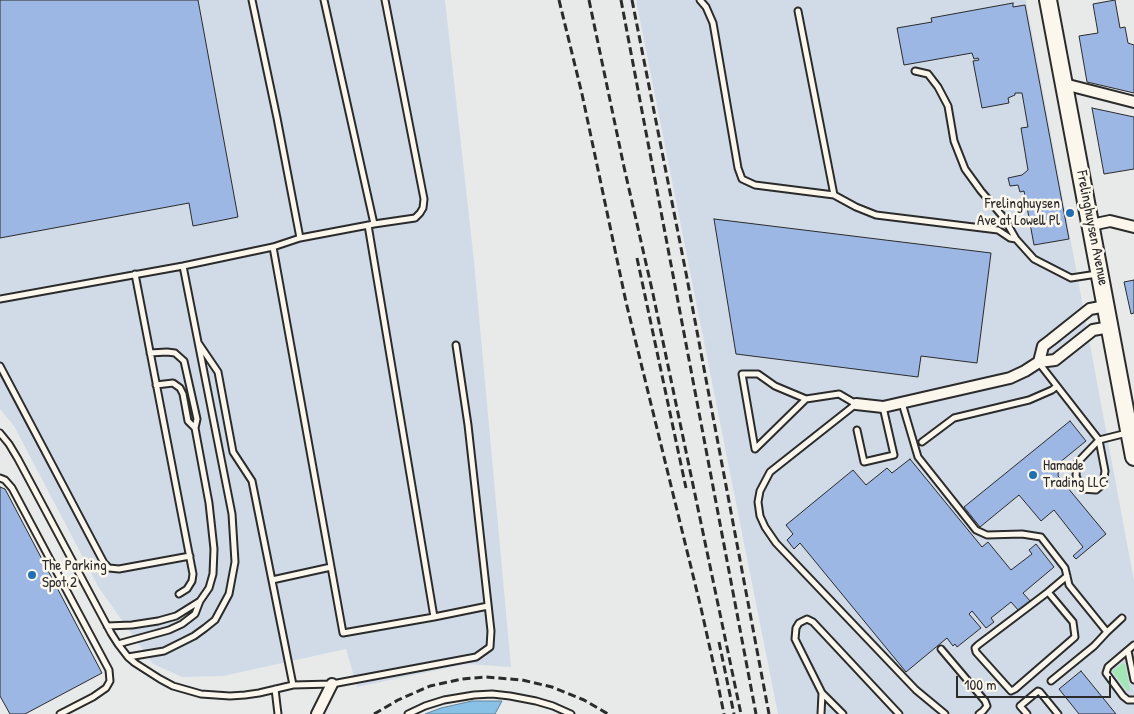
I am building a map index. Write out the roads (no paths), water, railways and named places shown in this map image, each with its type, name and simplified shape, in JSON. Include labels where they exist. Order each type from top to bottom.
[{"type":"main road","name":"Frelinghuysen Avenue","points":[[1048,0],[1134,457]]},
{"type":"street","points":[[1064,84],[1134,102]]},
{"type":"street","points":[[1091,225],[1110,221],[1134,227]]},
{"type":"street","points":[[1039,362],[1043,346],[1050,340],[1090,309],[1106,306]]},
{"type":"street","points":[[856,404],[883,407],[1010,378],[1039,362],[1055,360],[1093,330],[1110,327]]},
{"type":"street","points":[[317,714],[332,684]]},
{"type":"lane","points":[[252,0],[300,238]]},
{"type":"lane","points":[[324,0],[371,225],[434,617]]},
{"type":"lane","points":[[0,299],[183,266],[273,247],[300,238],[416,218],[423,208],[424,199],[385,0]]},
{"type":"lane","points":[[700,0],[706,7],[713,23],[738,168],[742,179],[756,185],[834,195],[856,207],[876,214],[998,230],[1010,238],[1016,239]]},
{"type":"lane","points":[[798,11],[834,195]]},
{"type":"lane","points":[[915,71],[928,74],[938,87],[948,106],[954,141],[965,169],[980,191],[1004,218],[1016,239],[1034,259],[1070,278],[1100,273]]},
{"type":"lane","points":[[273,247],[343,633],[488,606]]},
{"type":"lane","points":[[128,657],[164,651],[194,636],[215,620],[228,594],[235,562],[232,514],[183,266]]},
{"type":"lane","points":[[135,274],[193,574],[192,581],[187,589],[179,594]]},
{"type":"lane","points":[[198,342],[218,372],[233,452],[252,481],[293,685]]},
{"type":"lane","points":[[0,433],[18,459],[118,644],[128,657],[160,680],[201,694],[230,696],[259,693],[293,685],[332,684],[476,657],[490,647],[491,631],[468,426],[456,344]]},
{"type":"lane","points":[[118,644],[169,630],[182,624],[195,614],[200,601],[209,588],[213,574],[214,549],[208,503],[194,428],[197,419],[184,361],[176,353],[150,353]]},
{"type":"lane","points":[[1039,362],[1099,440],[1105,471],[1103,484],[1096,490],[1082,489],[1076,476],[1077,463],[1099,440],[1130,433]]},
{"type":"lane","points":[[0,366],[104,562],[109,568],[119,569],[190,556]]},
{"type":"lane","points":[[806,399],[755,449],[742,374],[758,374],[775,386],[806,399],[839,394],[856,404],[770,472],[760,491],[758,502],[760,516],[768,533],[776,543],[916,690],[945,714]]},
{"type":"lane","points":[[0,380],[10,384]]},
{"type":"lane","points":[[156,385],[173,383],[180,388],[183,394],[188,421],[194,428]]},
{"type":"lane","points":[[922,442],[954,418],[1030,400],[1057,386]]},
{"type":"lane","points":[[902,402],[918,456],[976,530],[987,535],[1022,534],[1041,537],[1065,568],[1069,585],[1107,632]]},
{"type":"lane","points":[[857,430],[864,462],[894,455],[883,407]]},
{"type":"lane","points":[[0,478],[5,480],[12,488],[109,670],[110,681],[106,688],[60,714]]},
{"type":"lane","points":[[272,580],[331,567]]},
{"type":"lane","points":[[1048,592],[1073,622],[1075,637],[1015,689],[1011,690],[976,652],[975,648],[1067,576]]},
{"type":"lane","points":[[107,626],[132,625],[168,619],[200,601]]},
{"type":"lane","points":[[1051,681],[1094,646],[1122,618]]},
{"type":"lane","points":[[843,714],[822,693],[795,639],[796,628],[799,623],[807,619],[814,622],[899,714]]},
{"type":"lane","points":[[1134,645],[1108,666],[1106,673],[1123,696],[1128,700],[1134,700]]},
{"type":"lane","points":[[941,649],[985,701],[986,706],[979,714]]},
{"type":"lane","points":[[1128,651],[1134,680]]},
{"type":"lane","points":[[275,689],[278,714]]},
{"type":"lane","points":[[1027,714],[1020,706],[1038,691],[1058,714]]},
{"type":"lane","points":[[821,714],[822,693]]},
{"type":"lane","points":[[408,714],[444,700],[492,694],[536,701],[571,714]]},
{"type":"water","points":[[472,701],[502,701],[495,714],[425,714],[441,708]]},
{"type":"railway","points":[[559,0],[582,94],[626,302],[701,608],[724,714]]},
{"type":"railway","points":[[589,0],[741,714]]},
{"type":"railway","points":[[621,0],[756,714]]},
{"type":"railway","points":[[632,0],[686,273],[769,714]]},
{"type":"railway","points":[[637,258],[686,488]]},
{"type":"railway","points":[[719,642],[734,714]]},
{"type":"railway","points":[[374,714],[398,700],[430,686],[462,679],[485,677],[522,680],[552,687],[584,700],[608,714]]},
{"type":"place","name":"Frelinghuysen Ave at Lowell Pl","points":[[1070,213]]},
{"type":"place","name":"Hamade Trading LLC","points":[[1033,475]]},
{"type":"place","name":"The Parking Spot 2","points":[[32,575]]}]
